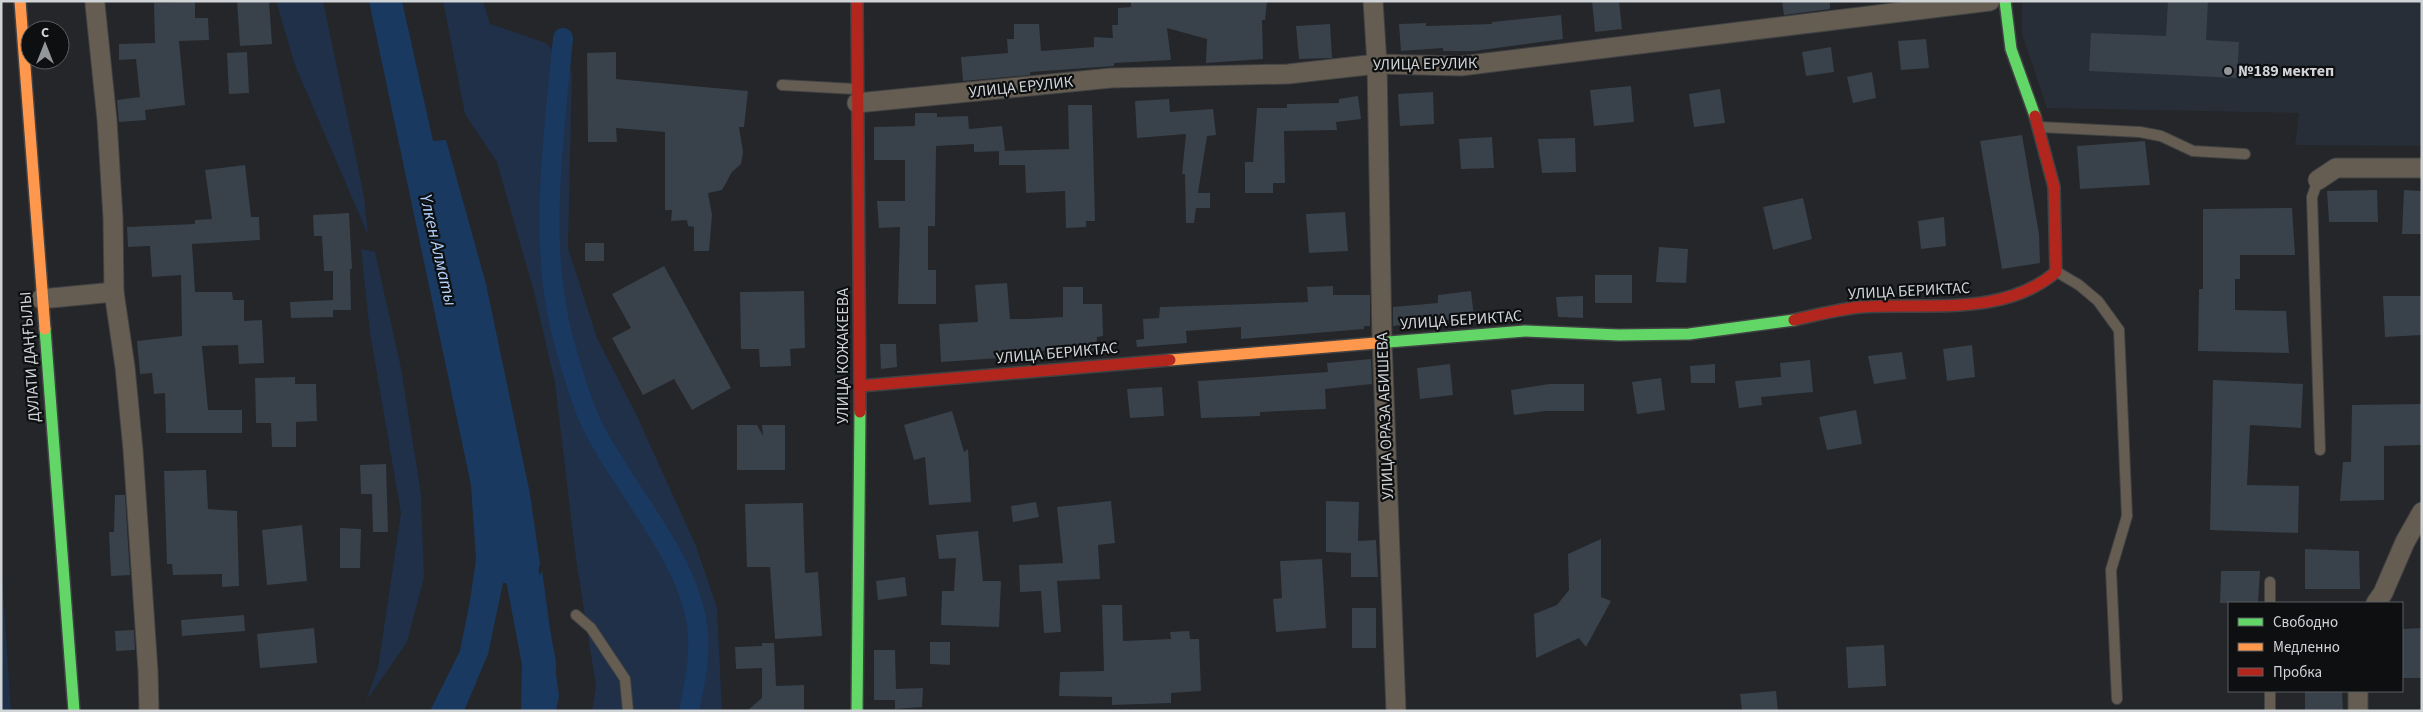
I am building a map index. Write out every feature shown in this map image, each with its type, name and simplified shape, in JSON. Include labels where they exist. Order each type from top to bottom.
[{"type":"street","name":"ДУЛАТИ ДАҢҒЫЛЫ","points":[[20,1],[41,299],[74,711]]},
{"type":"street","name":"УЛИЦА КОЖАКЕЕВА","points":[[857,1],[860,386],[857,711]]},
{"type":"street","name":"УЛИЦА ОРАЗА АБИШЕВА","points":[[1373,1],[1377,64],[1382,341],[1396,711]]},
{"type":"street","name":"УЛИЦА ЕРУЛИК","points":[[857,96],[1111,78],[1288,74],[1377,64],[1461,66],[1990,1]]},
{"type":"street","points":[[2005,1],[2011,50],[2039,127],[2054,187],[2056,272]]},
{"type":"street","points":[[95,4],[107,120],[113,218],[114,292],[125,367],[133,450],[149,711]]},
{"type":"street","points":[[2318,180],[2336,168],[2422,168]]},
{"type":"street","name":"УЛИЦА БЕРИКТАС","points":[[860,386],[1382,341],[1525,331],[1619,335],[1689,334],[1765,325],[1860,307],[1986,304],[2042,284],[2056,272]]},
{"type":"street","points":[[41,299],[114,292]]},
{"type":"street","points":[[2377,602],[2383,593],[2405,542],[2422,512]]},
{"type":"street","points":[[2358,692],[2358,711]]},
{"type":"lane","points":[[782,85],[857,96]]},
{"type":"lane","points":[[2039,127],[2140,132],[2161,136],[2193,151],[2245,154]]},
{"type":"lane","points":[[2318,180],[2312,197],[2320,450]]},
{"type":"lane","points":[[2056,272],[2079,285],[2098,301],[2119,330],[2127,516],[2111,570],[2117,699]]},
{"type":"lane","points":[[2270,582],[2270,602]]},
{"type":"lane","points":[[576,615],[591,628],[625,679],[628,711]]},
{"type":"lane","points":[[2270,692],[2270,711]]},
{"type":"shaded area","points":[[276,1],[323,1],[364,196],[368,235],[295,65]]},
{"type":"shaded area","points":[[443,1],[483,1],[490,24],[546,43],[572,72],[568,248],[597,338],[636,414],[696,546],[717,608],[722,711],[592,711],[596,686],[576,559],[555,383],[534,292],[497,162],[465,114]]},
{"type":"shaded area","name":"№189 мектеп","points":[[2022,1],[2422,1],[2422,146],[2295,145],[2299,113],[2047,108],[2022,34]]},
{"type":"shaded area","points":[[361,249],[375,252],[401,368],[421,494],[424,577],[407,642],[366,701],[378,668],[401,513],[370,333]]},
{"type":"shaded area","points":[[1,560],[11,711],[1,711]]},
{"type":"water","points":[[369,1],[402,1],[433,141],[446,140],[486,284],[530,494],[540,564],[521,624],[516,583],[503,583],[488,654],[464,711],[430,711],[460,651],[470,601],[476,559],[471,485]]},
{"type":"water","points":[[542,570],[559,696],[556,711],[526,711],[528,682],[521,626]]},
{"type":"building","points":[[237,1],[269,1],[272,44],[240,46]]},
{"type":"building","points":[[1131,1],[1267,1],[1265,20],[1262,20],[1263,59],[1206,63],[1207,39],[1167,28],[1171,60],[1114,63],[1114,66],[1030,72],[1030,75],[963,81],[961,57],[1008,53],[1007,39],[1014,39],[1014,24],[1039,24],[1041,51],[1094,47],[1094,37],[1113,38],[1112,25],[1118,25],[1118,8],[1131,7]]},
{"type":"building","points":[[1592,1],[1619,1],[1622,29],[1595,32]]},
{"type":"building","points":[[1782,1],[1830,1],[1830,9],[1784,15]]},
{"type":"building","points":[[2168,1],[2208,1],[2206,40],[2239,42],[2237,78],[2089,71],[2091,33],[2166,36]]},
{"type":"building","points":[[195,2],[195,18],[208,18],[209,40],[179,41],[185,105],[145,110],[146,120],[119,122],[117,100],[140,97],[136,59],[119,60],[119,44],[155,43],[154,3]]},
{"type":"building","points":[[1561,15],[1563,39],[1474,51],[1443,51],[1443,48],[1401,51],[1399,24],[1426,23],[1426,26],[1492,24],[1492,22]]},
{"type":"building","points":[[1330,24],[1332,58],[1299,59],[1296,26]]},
{"type":"building","points":[[1926,39],[1929,68],[1901,70],[1898,41]]},
{"type":"building","points":[[1831,47],[1834,72],[1806,76],[1802,52]]},
{"type":"building","points":[[247,52],[249,93],[229,94],[227,53]]},
{"type":"building","points":[[616,52],[616,79],[748,91],[744,127],[739,127],[743,152],[741,164],[732,172],[722,190],[708,193],[712,215],[709,251],[694,251],[694,227],[688,226],[687,220],[671,221],[672,210],[665,210],[665,132],[616,128],[617,142],[588,142],[587,53]]},
{"type":"building","points":[[1872,72],[1876,98],[1853,103],[1847,77]]},
{"type":"building","points":[[1631,86],[1634,122],[1594,126],[1590,90]]},
{"type":"building","points":[[1720,89],[1725,123],[1694,127],[1689,94]]},
{"type":"building","points":[[1433,92],[1434,124],[1400,126],[1398,94]]},
{"type":"building","points":[[1358,96],[1361,119],[1336,122],[1337,130],[1284,131],[1285,183],[1273,183],[1273,193],[1245,193],[1245,162],[1253,162],[1257,108],[1287,108],[1287,104],[1339,103],[1339,99]]},
{"type":"building","points":[[1169,99],[1170,112],[1213,109],[1216,135],[1207,136],[1198,193],[1210,193],[1210,208],[1196,208],[1194,223],[1186,223],[1185,174],[1182,174],[1186,134],[1137,138],[1135,101]]},
{"type":"building","points":[[1068,105],[1092,105],[1095,221],[1086,221],[1086,227],[1066,228],[1065,191],[1026,193],[1025,165],[999,165],[999,151],[1069,149]]},
{"type":"building","points":[[915,113],[937,113],[937,117],[968,116],[969,129],[1002,126],[1005,151],[974,152],[974,144],[936,146],[935,226],[928,226],[928,270],[936,270],[936,304],[898,304],[900,227],[879,228],[877,201],[905,201],[905,160],[874,160],[874,127],[915,126]]},
{"type":"building","points":[[2022,135],[2039,234],[2040,263],[2002,269],[1980,141]]},
{"type":"building","points":[[1492,137],[1494,168],[1461,169],[1459,139]]},
{"type":"building","points":[[1575,138],[1576,172],[1542,173],[1538,139]]},
{"type":"building","points":[[2145,141],[2150,185],[2080,189],[2077,146]]},
{"type":"building","points":[[245,165],[251,217],[259,217],[260,240],[192,244],[195,292],[232,292],[233,300],[244,300],[244,321],[262,320],[264,363],[239,364],[238,345],[202,346],[208,410],[242,410],[242,433],[166,433],[165,393],[154,394],[152,373],[140,374],[137,341],[182,336],[181,275],[152,277],[150,246],[128,247],[127,227],[195,224],[195,220],[212,219],[205,170]]},
{"type":"building","points":[[2377,190],[2378,222],[2329,222],[2327,191]]},
{"type":"building","points":[[2404,190],[2422,191],[2422,234],[2402,234]]},
{"type":"building","points":[[1803,198],[1812,239],[1773,250],[1763,207]]},
{"type":"building","points":[[2292,208],[2295,255],[2240,255],[2240,279],[2235,279],[2235,310],[2286,311],[2289,353],[2198,351],[2199,289],[2203,289],[2203,209]]},
{"type":"building","points":[[1345,212],[1348,251],[1309,253],[1306,214]]},
{"type":"building","points":[[349,213],[352,269],[350,269],[351,310],[333,310],[333,317],[291,318],[290,302],[333,300],[333,271],[324,271],[322,236],[314,236],[313,215]]},
{"type":"building","points":[[1944,217],[1946,246],[1921,249],[1918,221]]},
{"type":"building","points":[[585,243],[604,243],[604,261],[585,261]]},
{"type":"building","points":[[1659,247],[1688,249],[1686,283],[1656,282]]},
{"type":"building","points":[[664,266],[731,388],[692,410],[674,379],[643,395],[612,338],[631,328],[612,294]]},
{"type":"building","points":[[1595,275],[1632,275],[1632,303],[1595,303]]},
{"type":"building","points":[[1007,283],[1010,319],[1063,317],[1063,287],[1083,287],[1083,304],[1102,304],[1103,336],[1097,337],[1096,351],[1063,354],[1063,349],[1027,352],[1027,356],[941,362],[939,324],[978,322],[975,285]]},
{"type":"building","points":[[1333,286],[1333,295],[1370,295],[1370,326],[1364,326],[1364,329],[1241,339],[1241,327],[1186,331],[1187,343],[1137,347],[1136,340],[1144,339],[1143,319],[1159,318],[1160,307],[1308,302],[1307,287]]},
{"type":"building","points":[[804,291],[805,348],[790,349],[791,366],[760,367],[759,349],[741,349],[740,292]]},
{"type":"building","points":[[1471,291],[1474,317],[1393,326],[1393,307],[1438,303],[1438,295]]},
{"type":"building","points":[[1583,296],[1583,318],[1558,317],[1556,297]]},
{"type":"building","points":[[2383,296],[2422,296],[2422,335],[2385,337]]},
{"type":"building","points":[[880,344],[896,344],[897,367],[881,369]]},
{"type":"building","points":[[1972,345],[1975,377],[1947,381],[1943,349]]},
{"type":"building","points":[[1902,352],[1906,379],[1874,384],[1868,356]]},
{"type":"building","points":[[1371,359],[1372,384],[1325,389],[1326,409],[1260,412],[1260,416],[1201,418],[1198,381],[1328,372],[1327,363]]},
{"type":"building","points":[[1810,360],[1813,392],[1761,397],[1762,405],[1739,408],[1735,381],[1781,377],[1780,363]]},
{"type":"building","points":[[1450,364],[1453,395],[1420,399],[1417,368]]},
{"type":"building","points":[[1715,364],[1715,383],[1691,383],[1690,366]]},
{"type":"building","points":[[295,377],[295,384],[316,384],[317,421],[296,422],[296,447],[272,447],[271,423],[256,423],[255,378]]},
{"type":"building","points":[[1661,378],[1665,410],[1637,414],[1632,382]]},
{"type":"building","points":[[2213,380],[2303,384],[2301,428],[2250,425],[2247,485],[2299,486],[2298,533],[2210,530]]},
{"type":"building","points":[[1549,384],[1584,384],[1584,411],[1546,411],[1514,415],[1511,390]]},
{"type":"building","points":[[1162,387],[1164,416],[1130,418],[1127,389]]},
{"type":"building","points":[[2422,404],[2422,445],[2384,446],[2384,500],[2340,501],[2343,462],[2351,462],[2352,405]]},
{"type":"building","points":[[1856,410],[1862,444],[1827,450],[1819,417]]},
{"type":"building","points":[[952,411],[964,452],[968,449],[971,502],[929,505],[925,457],[914,460],[904,425]]},
{"type":"building","points":[[737,425],[757,425],[763,436],[762,425],[785,425],[785,470],[737,470]]},
{"type":"building","points":[[386,464],[388,532],[373,532],[372,494],[361,494],[360,465]]},
{"type":"building","points":[[206,470],[208,509],[237,511],[239,586],[222,587],[222,574],[173,575],[172,564],[167,564],[164,471]]},
{"type":"building","points":[[115,495],[125,495],[130,575],[111,576],[109,532],[114,532]]},
{"type":"building","points":[[1111,501],[1115,543],[1098,545],[1100,579],[1057,581],[1061,632],[1044,633],[1041,591],[1020,592],[1019,565],[1063,563],[1057,507]]},
{"type":"building","points":[[1326,501],[1359,502],[1358,541],[1376,540],[1378,577],[1351,577],[1351,553],[1326,552]]},
{"type":"building","points":[[1036,502],[1039,517],[1013,522],[1011,506]]},
{"type":"building","points":[[803,503],[805,573],[818,572],[822,636],[775,639],[770,567],[747,567],[745,504]]},
{"type":"building","points":[[302,525],[307,581],[267,585],[262,530]]},
{"type":"building","points":[[340,528],[361,529],[360,568],[340,568]]},
{"type":"building","points":[[978,531],[983,581],[1001,581],[999,627],[941,625],[942,591],[954,591],[956,558],[939,559],[936,535]]},
{"type":"building","points":[[1601,539],[1601,597],[1611,601],[1586,647],[1579,638],[1536,658],[1534,614],[1557,605],[1569,590],[1568,554]]},
{"type":"building","points":[[2305,549],[2359,551],[2360,589],[2305,589]]},
{"type":"building","points":[[1322,559],[1326,628],[1276,632],[1273,599],[1282,598],[1280,561]]},
{"type":"building","points":[[2221,571],[2260,571],[2258,602],[2220,603]]},
{"type":"building","points":[[905,577],[907,596],[878,600],[876,581]]},
{"type":"building","points":[[1102,605],[1122,605],[1123,641],[1171,639],[1170,632],[1189,631],[1190,639],[1199,639],[1201,691],[1171,693],[1171,703],[1112,705],[1112,697],[1059,696],[1060,672],[1104,671]]},
{"type":"building","points":[[1352,608],[1376,608],[1376,648],[1352,648]]},
{"type":"building","points":[[244,615],[245,631],[182,636],[181,620]]},
{"type":"building","points":[[314,628],[317,663],[260,668],[257,634]]},
{"type":"building","points":[[2422,628],[2422,678],[2403,678],[2403,629]]},
{"type":"building","points":[[134,630],[135,650],[116,651],[115,631]]},
{"type":"building","points":[[930,642],[950,642],[950,665],[930,664]]},
{"type":"building","points":[[762,643],[774,643],[776,686],[804,685],[804,711],[747,711],[762,698],[762,668],[736,669],[735,647],[762,646]]},
{"type":"building","points":[[1884,645],[1886,686],[1848,688],[1846,647]]},
{"type":"building","points":[[874,650],[895,650],[896,689],[923,688],[922,707],[895,709],[895,700],[874,700]]},
{"type":"building","points":[[1776,691],[1778,711],[1742,711],[1740,694]]},
{"type":"building","points":[[2305,692],[2342,692],[2343,711],[2305,711]]},
{"type":"waterway","points":[[563,38],[552,152],[549,229],[551,268],[556,305],[573,373],[592,425],[605,449],[668,548],[681,573],[691,599],[697,625],[698,657],[689,711]]},
{"type":"waterway","name":"Үлкен Алматы","points":[[519,558],[539,663],[538,711]]},
{"type":"traffic: fast","points":[[2005,1],[2011,49],[2035,116]]},
{"type":"traffic: fast","points":[[1376,343],[1525,331],[1619,335],[1689,334],[1794,320]]},
{"type":"traffic: fast","points":[[45,329],[74,711]]},
{"type":"traffic: fast","points":[[857,711],[860,412]]},
{"type":"traffic: slow","points":[[20,1],[45,329]]},
{"type":"traffic: slow","points":[[1170,360],[1376,343]]},
{"type":"traffic: jam","points":[[857,1],[860,412]]},
{"type":"traffic: jam","points":[[1794,320],[1861,307],[1963,305],[1988,302],[2012,296],[2035,287],[2056,272],[2054,187],[2035,116]]},
{"type":"traffic: jam","points":[[860,386],[1170,360]]},
{"type":"place","name":"№189 мектеп","points":[[2228,71]]}]
